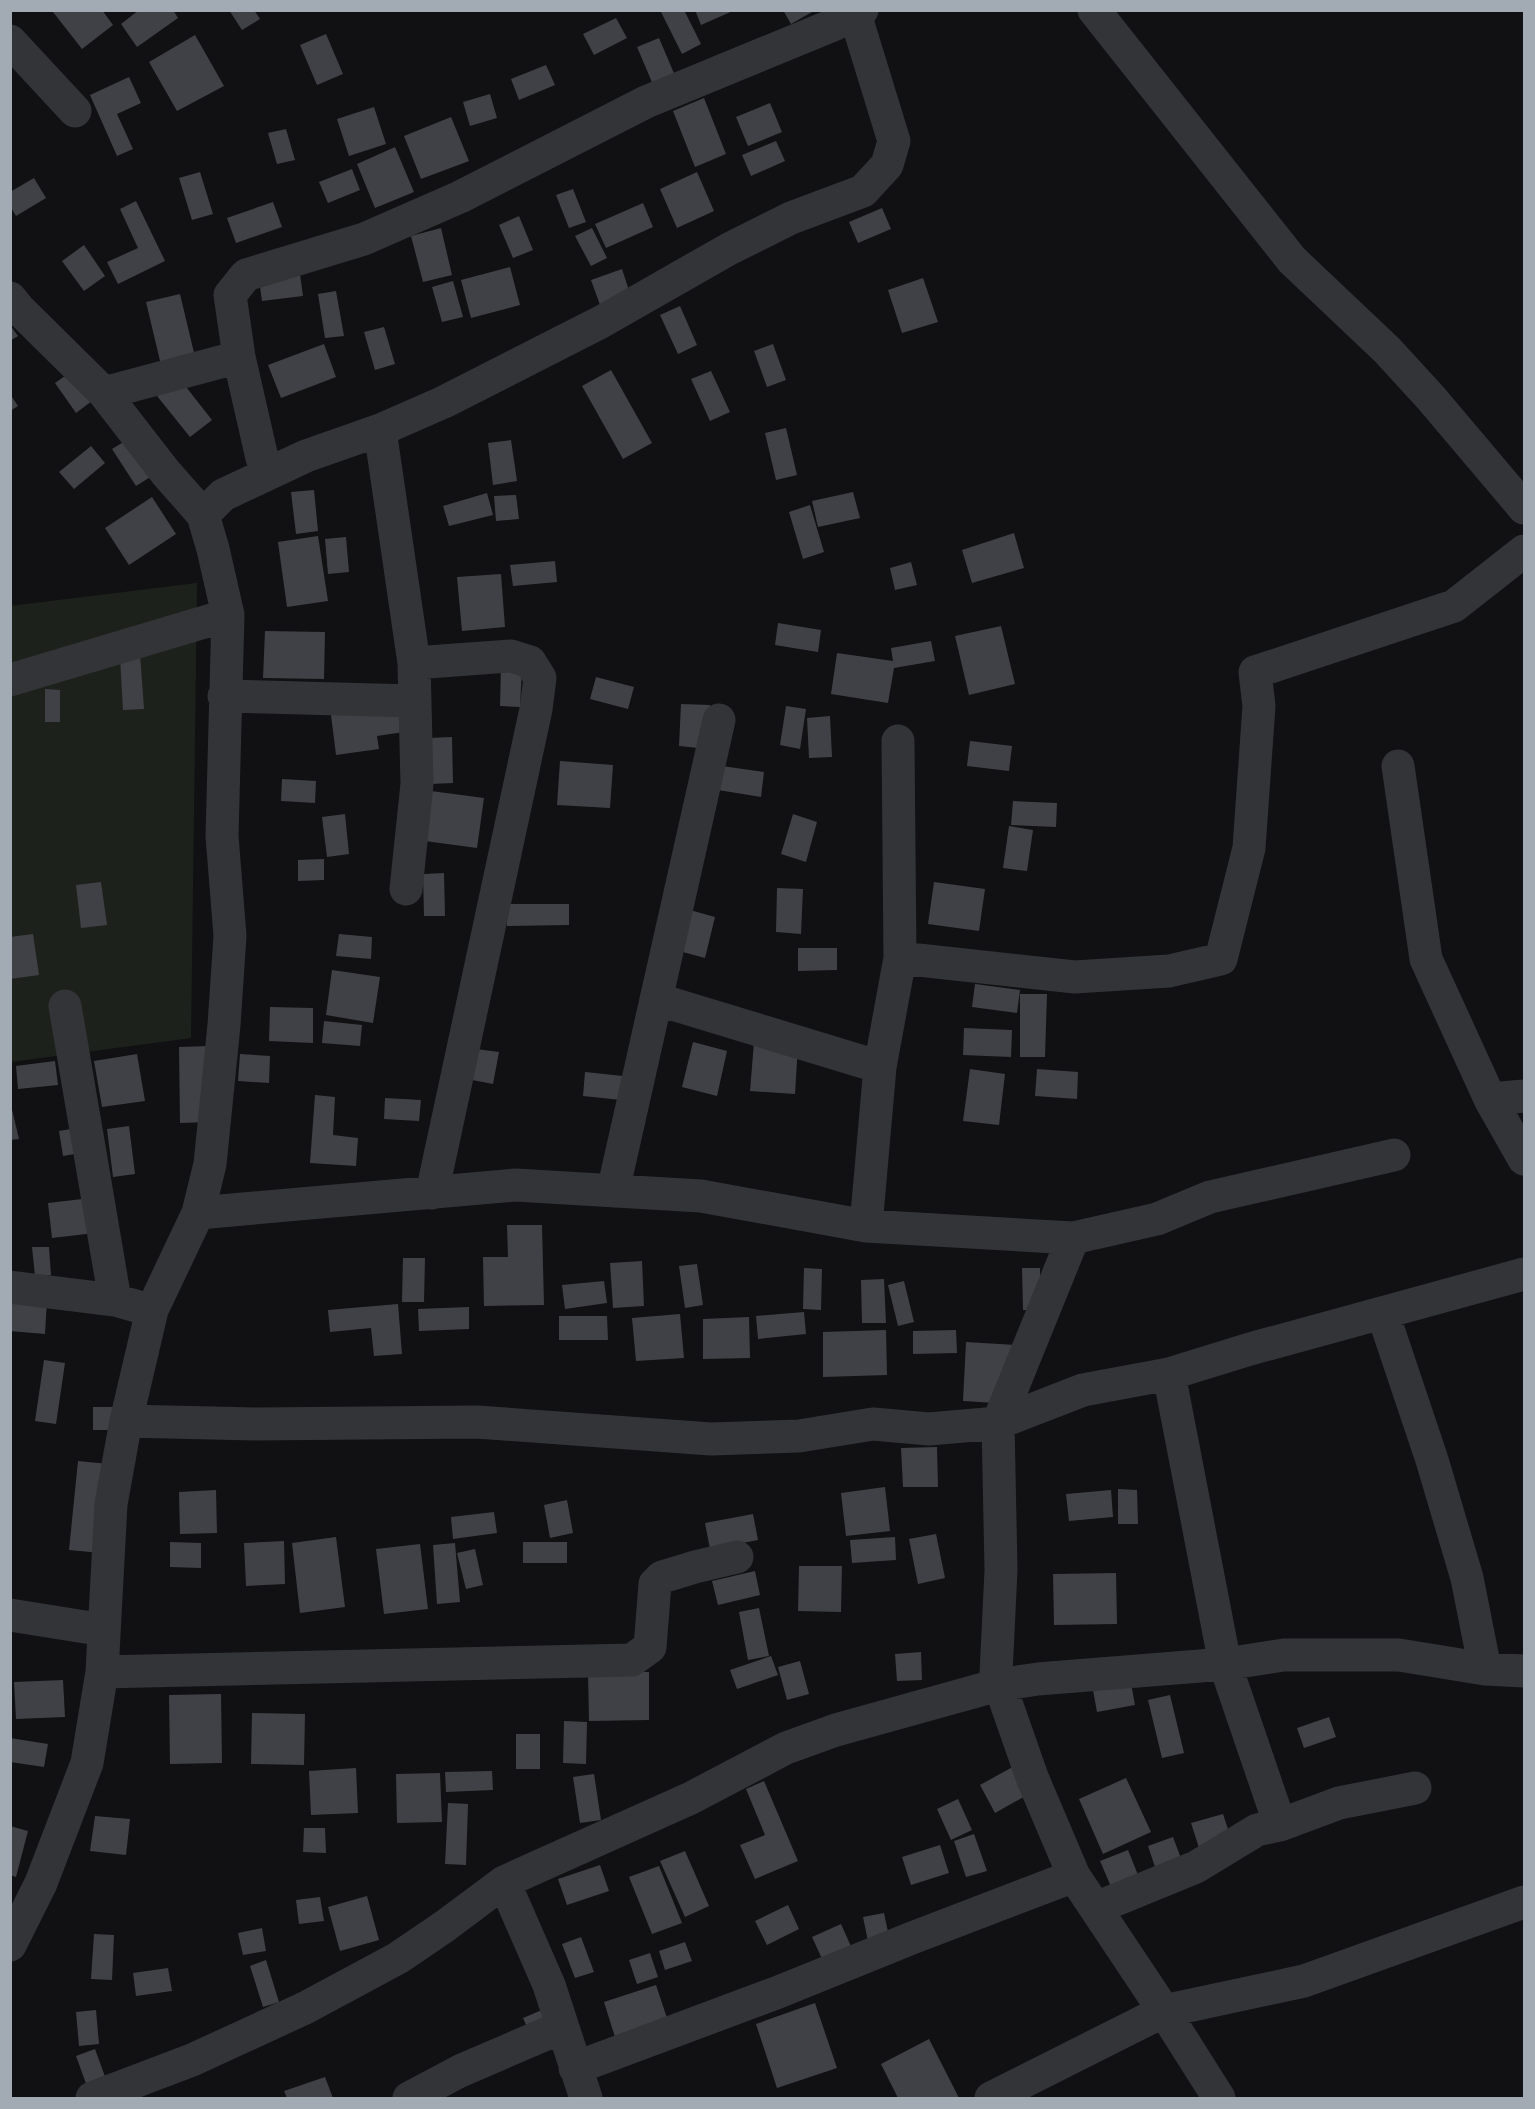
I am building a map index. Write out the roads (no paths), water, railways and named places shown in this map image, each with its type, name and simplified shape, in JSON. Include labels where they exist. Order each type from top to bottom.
[{"type":"street","points":[[1094,10],[1292,260],[1387,350],[1524,508]]},
{"type":"street","points":[[203,515],[223,495],[306,456],[380,430],[444,402],[601,322],[729,249],[791,218],[863,191],[886,165],[894,141],[859,12],[833,25],[646,102],[460,197],[364,239],[246,275],[230,295],[239,357],[262,458],[272,471]]},
{"type":"street","points":[[10,41],[75,111]]},
{"type":"street","points":[[10,298],[104,393],[166,473],[203,515],[228,615],[224,696],[222,836],[230,936],[224,1025],[210,1164],[198,1214],[152,1310],[126,1421],[111,1504],[102,1672],[87,1763],[41,1883],[10,1945]]},
{"type":"street","points":[[104,393],[239,357]]},
{"type":"street","points":[[380,430],[414,663],[417,784],[406,889]]},
{"type":"street","points":[[900,958],[1075,977],[1169,971],[1221,959],[1249,848],[1259,706],[1255,672],[1454,606],[1524,551]]},
{"type":"street","points":[[10,680],[228,615]]},
{"type":"street","points":[[414,663],[511,656],[530,662],[540,678],[536,709],[432,1193]]},
{"type":"street","points":[[224,696],[414,701]]},
{"type":"street","points":[[613,1191],[719,720]]},
{"type":"street","points":[[866,1226],[880,1067],[900,958],[898,741]]},
{"type":"street","points":[[1398,766],[1426,959],[1490,1100],[1524,1160]]},
{"type":"street","points":[[656,999],[880,1067]]},
{"type":"street","points":[[65,1006],[116,1300]]},
{"type":"street","points":[[1490,1100],[1524,1096]]},
{"type":"street","points":[[198,1214],[514,1185],[702,1196],[866,1226],[1073,1238],[1157,1219],[1210,1197],[1394,1155]]},
{"type":"street","points":[[1073,1238],[998,1423],[1001,1570],[996,1674],[1032,1777],[1074,1876],[1219,2098]]},
{"type":"street","points":[[126,1421],[255,1424],[477,1422],[711,1439],[799,1436],[873,1424],[929,1429],[998,1423],[1083,1390],[1169,1374],[1250,1349],[1524,1274]]},
{"type":"street","points":[[10,1287],[116,1300],[152,1310]]},
{"type":"street","points":[[1383,1314],[1432,1460],[1467,1578],[1485,1669]]},
{"type":"street","points":[[1169,1374],[1225,1664],[1280,1825]]},
{"type":"street","points":[[102,1672],[632,1660],[650,1647],[655,1584],[662,1577],[738,1557]]},
{"type":"street","points":[[10,1615],[104,1630]]},
{"type":"street","points":[[92,2098],[133,2091],[192,2060],[305,2008],[407,1952],[504,1882],[692,1798],[786,1748],[836,1730],[998,1685],[1038,1678],[1225,1664],[1284,1655],[1399,1655],[1485,1669],[1524,1671]]},
{"type":"street","points":[[1096,1908],[1196,1868],[1257,1830],[1280,1825],[1339,1803],[1415,1788]]},
{"type":"street","points":[[575,2068],[776,1993],[1074,1876]]},
{"type":"street","points":[[504,1882],[549,1985],[586,2098]]},
{"type":"street","points":[[991,2098],[1164,2011],[1304,1981],[1524,1902]]},
{"type":"street","points":[[409,2098],[460,2071],[562,2027]]}]
